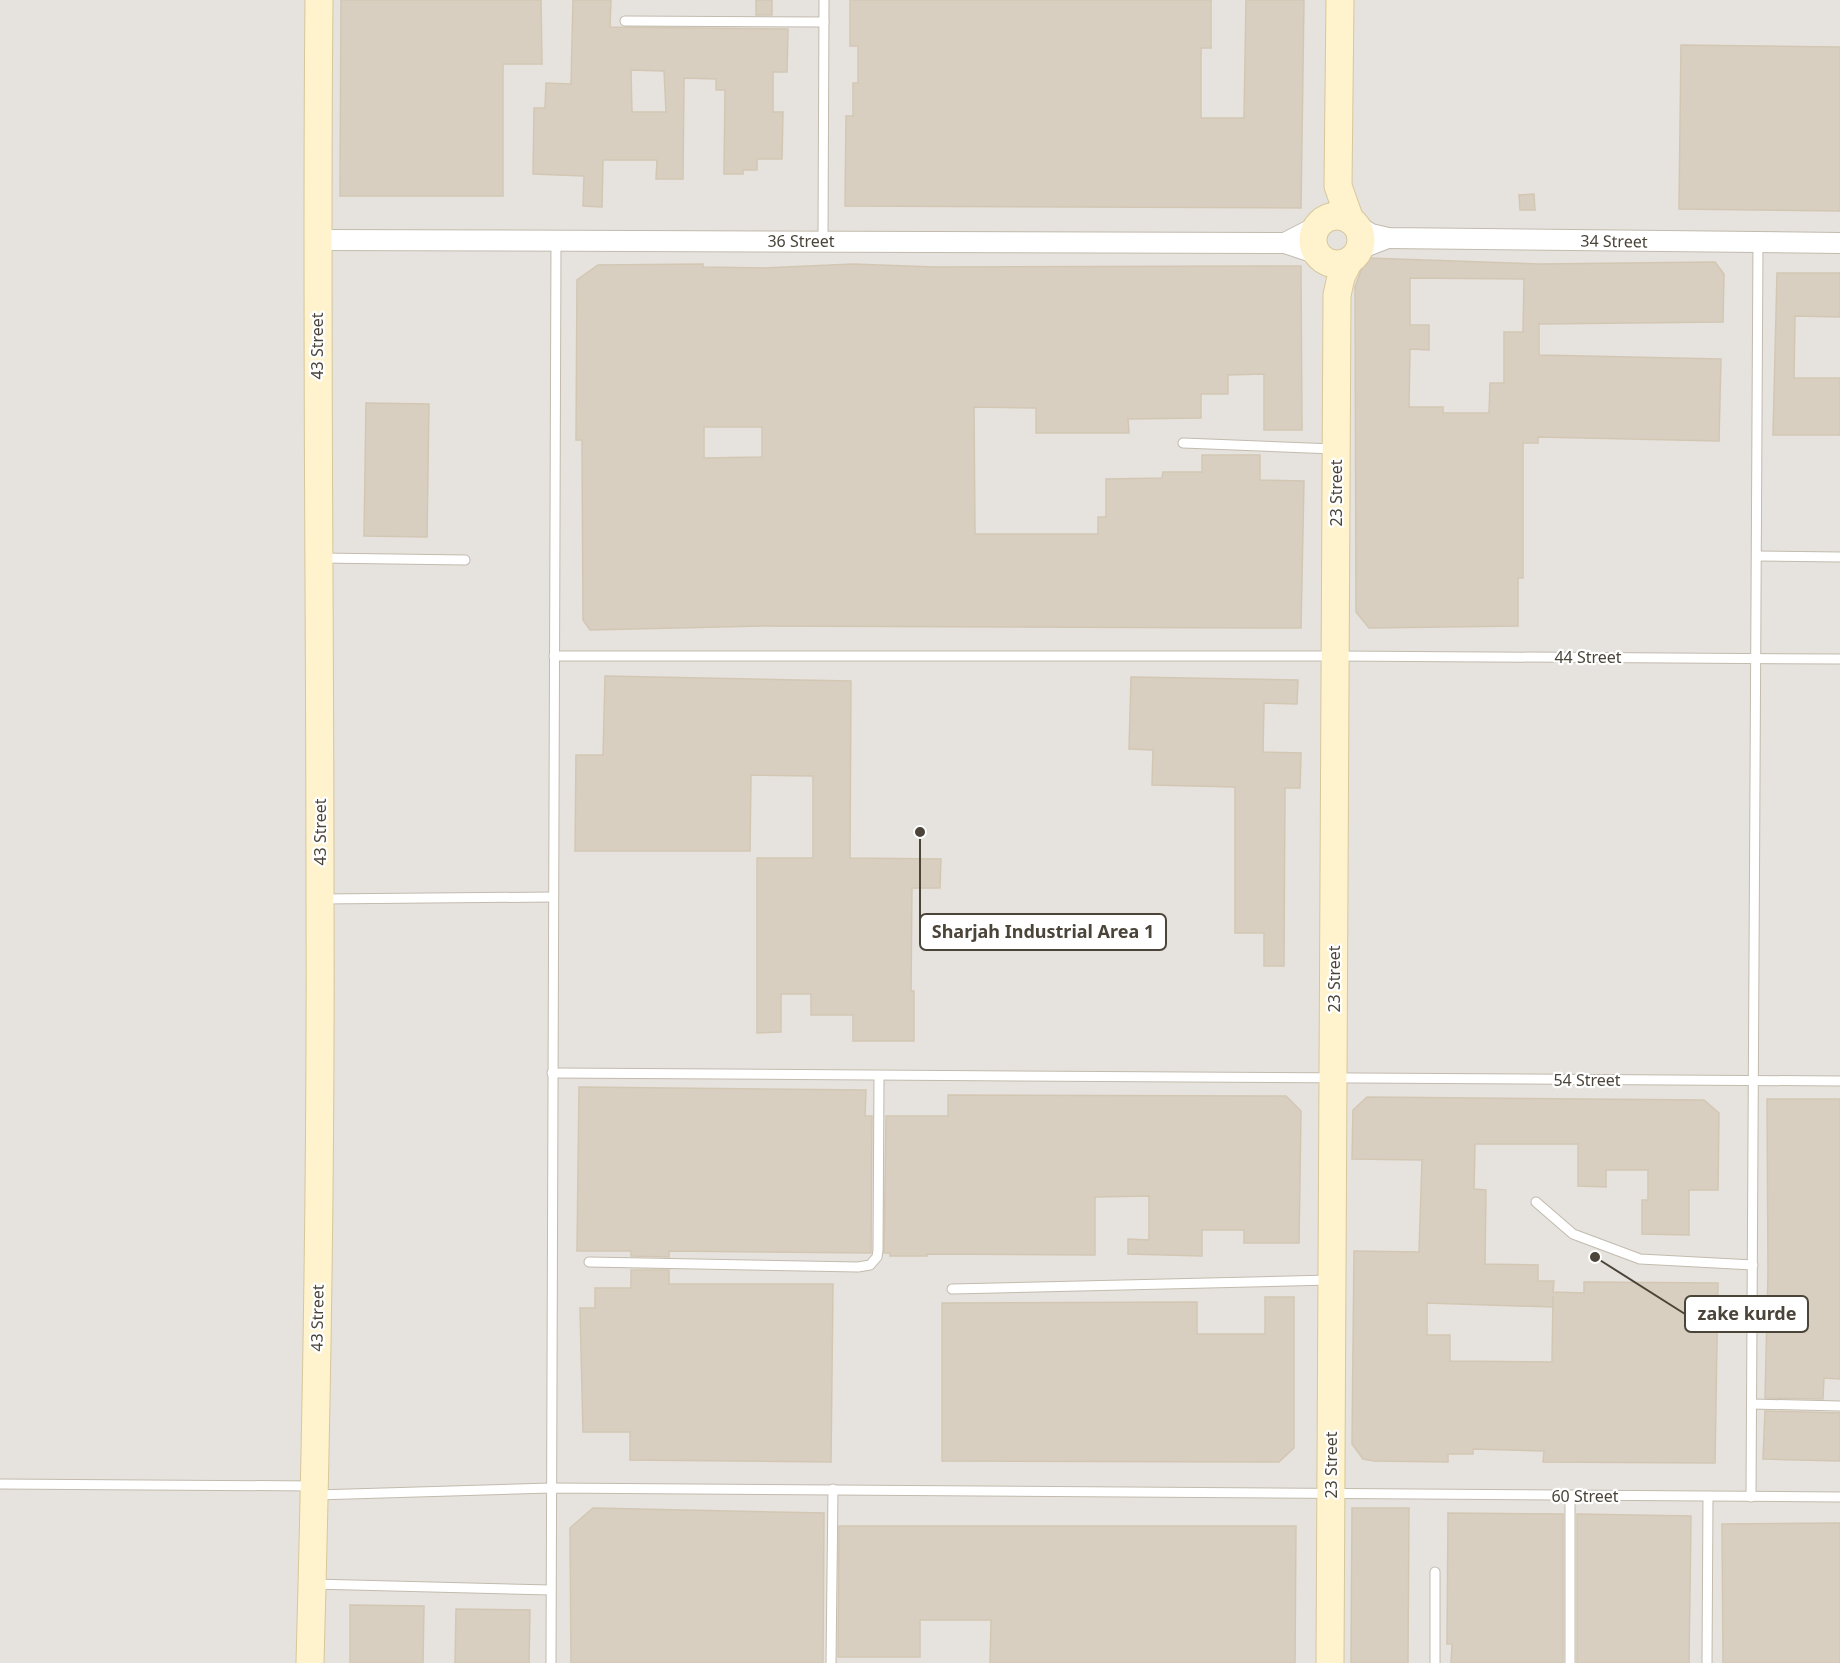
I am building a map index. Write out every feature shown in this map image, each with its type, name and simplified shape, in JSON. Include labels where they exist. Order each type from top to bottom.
[{"type":"street","name":"43 Street","points":[[310,1663],[315,1491],[320,899],[317,240],[320,0]]},
{"type":"street","points":[[1337,239],[1340,0]]},
{"type":"street","name":"36 Street","points":[[317,240],[1285,243],[1337,239]]},
{"type":"street","name":"34 Street","points":[[1337,239],[1840,243]]},
{"type":"street","name":"23 Street","points":[[1330,1663],[1337,239]]},
{"type":"lane","points":[[823,241],[824,0]]},
{"type":"lane","points":[[625,21],[824,22]]},
{"type":"lane","points":[[550,1663],[556,240]]},
{"type":"lane","points":[[1751,1497],[1758,242]]},
{"type":"lane","points":[[1183,443],[1336,449]]},
{"type":"lane","points":[[1756,556],[1840,557]]},
{"type":"lane","points":[[319,558],[465,560]]},
{"type":"lane","name":"44 Street","points":[[554,656],[1335,656],[1840,659]]},
{"type":"lane","points":[[320,899],[553,897]]},
{"type":"lane","name":"54 Street","points":[[552,1073],[1333,1080],[1840,1081]]},
{"type":"lane","points":[[589,1262],[858,1267],[870,1265],[877,1257],[878,1250],[879,1076]]},
{"type":"lane","points":[[1536,1202],[1573,1233],[1640,1259],[1753,1264]]},
{"type":"lane","points":[[952,1289],[1332,1280]]},
{"type":"lane","points":[[1752,1404],[1840,1406]]},
{"type":"lane","name":"60 Street","points":[[0,1484],[315,1491],[551,1488],[833,1489],[1840,1497]]},
{"type":"lane","points":[[831,1663],[833,1489]]},
{"type":"lane","points":[[1570,1496],[1570,1663]]},
{"type":"lane","points":[[1707,1663],[1708,1497]]},
{"type":"lane","points":[[1435,1572],[1435,1663]]},
{"type":"lane","points":[[312,1584],[551,1590]]},
{"type":"shaded area","points":[[0,0],[1840,0],[1840,1663],[0,1663]]},
{"type":"building","points":[[341,0],[541,0],[542,64],[503,64],[503,196],[340,196]]},
{"type":"building","points":[[573,0],[611,0],[610,27],[788,29],[787,72],[773,72],[773,112],[783,112],[782,159],[757,159],[757,170],[743,170],[743,174],[724,174],[725,90],[716,90],[716,79],[684,78],[683,179],[656,179],[657,160],[603,160],[602,207],[583,206],[584,176],[533,174],[534,108],[545,108],[546,83],[571,84]],"holes":[[[631,70],[664,71],[666,112],[632,112]]]},
{"type":"building","points":[[756,0],[772,0],[772,15],[756,15]]},
{"type":"building","points":[[850,0],[1211,0],[1211,48],[1201,48],[1201,118],[1244,118],[1246,0],[1304,0],[1301,208],[845,206],[846,116],[853,116],[853,83],[858,83],[858,46],[850,46]]},
{"type":"building","points":[[1681,45],[1840,47],[1840,211],[1679,209]]},
{"type":"building","points":[[1534,194],[1535,210],[1520,210],[1519,195]]},
{"type":"building","points":[[1368,258],[1540,264],[1715,262],[1724,274],[1723,322],[1539,324],[1539,355],[1721,359],[1719,441],[1538,437],[1538,443],[1523,443],[1523,578],[1518,578],[1518,626],[1369,628],[1356,612],[1355,287],[1365,260]],"holes":[[[1410,278],[1524,279],[1523,332],[1504,332],[1504,383],[1490,383],[1489,413],[1443,413],[1443,407],[1409,407],[1410,349],[1429,350],[1429,325],[1410,325]]]},
{"type":"building","points":[[703,264],[703,267],[763,268],[853,264],[934,267],[1301,266],[1302,430],[1264,430],[1264,374],[1228,375],[1228,394],[1201,394],[1201,418],[1128,419],[1129,433],[1036,433],[1036,408],[974,407],[975,534],[1098,534],[1098,517],[1106,517],[1106,479],[1162,478],[1163,472],[1202,472],[1202,455],[1260,455],[1260,480],[1304,481],[1301,628],[763,626],[590,630],[583,620],[582,440],[576,440],[577,280],[598,265]],"holes":[[[704,427],[762,427],[762,457],[704,458]]]},
{"type":"building","points":[[1777,273],[1840,273],[1840,317],[1795,316],[1794,378],[1840,378],[1840,435],[1773,435]]},
{"type":"building","points":[[366,403],[429,404],[427,537],[364,536]]},
{"type":"building","points":[[605,676],[851,681],[850,858],[941,859],[940,888],[912,888],[911,991],[914,991],[914,1041],[853,1041],[853,1015],[811,1015],[811,994],[781,994],[781,1032],[757,1033],[757,858],[813,858],[813,776],[751,775],[750,851],[575,851],[576,755],[603,755]]},
{"type":"building","points":[[1131,677],[1298,680],[1297,704],[1264,703],[1263,752],[1301,753],[1300,788],[1285,788],[1284,966],[1264,966],[1264,933],[1235,933],[1235,787],[1152,785],[1153,750],[1129,749]]},
{"type":"building","points":[[579,1087],[866,1090],[865,1116],[872,1116],[871,1253],[669,1251],[669,1257],[631,1256],[631,1251],[577,1251]]},
{"type":"building","points":[[948,1095],[1286,1096],[1301,1111],[1299,1243],[1244,1243],[1244,1230],[1202,1230],[1202,1256],[1128,1254],[1128,1239],[1149,1240],[1149,1196],[1095,1197],[1095,1255],[927,1254],[927,1256],[890,1256],[890,1253],[884,1253],[886,1116],[948,1116]]},
{"type":"building","points":[[1367,1097],[1704,1100],[1719,1113],[1718,1190],[1689,1190],[1689,1235],[1642,1234],[1642,1200],[1648,1200],[1648,1170],[1606,1170],[1606,1187],[1578,1186],[1578,1144],[1475,1144],[1474,1189],[1486,1190],[1485,1264],[1538,1265],[1538,1281],[1554,1281],[1553,1292],[1584,1293],[1584,1282],[1718,1283],[1715,1463],[1543,1462],[1544,1451],[1473,1449],[1473,1454],[1448,1454],[1448,1462],[1363,1459],[1352,1444],[1354,1251],[1419,1252],[1422,1160],[1352,1159],[1353,1110]],"holes":[[[1427,1303],[1553,1307],[1552,1362],[1450,1361],[1450,1335],[1427,1335]]]},
{"type":"building","points":[[1767,1099],[1840,1099],[1840,1379],[1824,1378],[1823,1399],[1765,1398],[1768,1272]]},
{"type":"building","points":[[631,1270],[669,1270],[669,1284],[833,1284],[831,1462],[630,1460],[630,1432],[583,1432],[580,1308],[595,1308],[595,1288],[631,1288]]},
{"type":"building","points":[[1265,1297],[1294,1297],[1294,1448],[1279,1462],[942,1461],[942,1303],[1197,1302],[1197,1334],[1265,1334]]},
{"type":"building","points":[[1765,1411],[1840,1413],[1840,1461],[1763,1459]]},
{"type":"building","points":[[593,1508],[824,1513],[823,1663],[571,1663],[570,1528]]},
{"type":"building","points":[[1352,1508],[1409,1508],[1408,1663],[1351,1663]]},
{"type":"building","points":[[1448,1513],[1563,1514],[1563,1663],[1451,1663],[1452,1644],[1447,1644]]},
{"type":"building","points":[[1577,1514],[1691,1516],[1689,1663],[1577,1663]]},
{"type":"building","points":[[1840,1523],[1840,1663],[1723,1663],[1722,1524]]},
{"type":"building","points":[[839,1526],[1296,1526],[1295,1663],[990,1663],[991,1620],[920,1620],[920,1657],[838,1657]]},
{"type":"building","points":[[350,1605],[424,1606],[423,1663],[350,1663]]},
{"type":"building","points":[[456,1609],[530,1610],[529,1663],[455,1663]]},
{"type":"place","name":"Sharjah Industrial Area 1","points":[[920,832]]},
{"type":"place","name":"zake kurde","points":[[1595,1257]]}]
